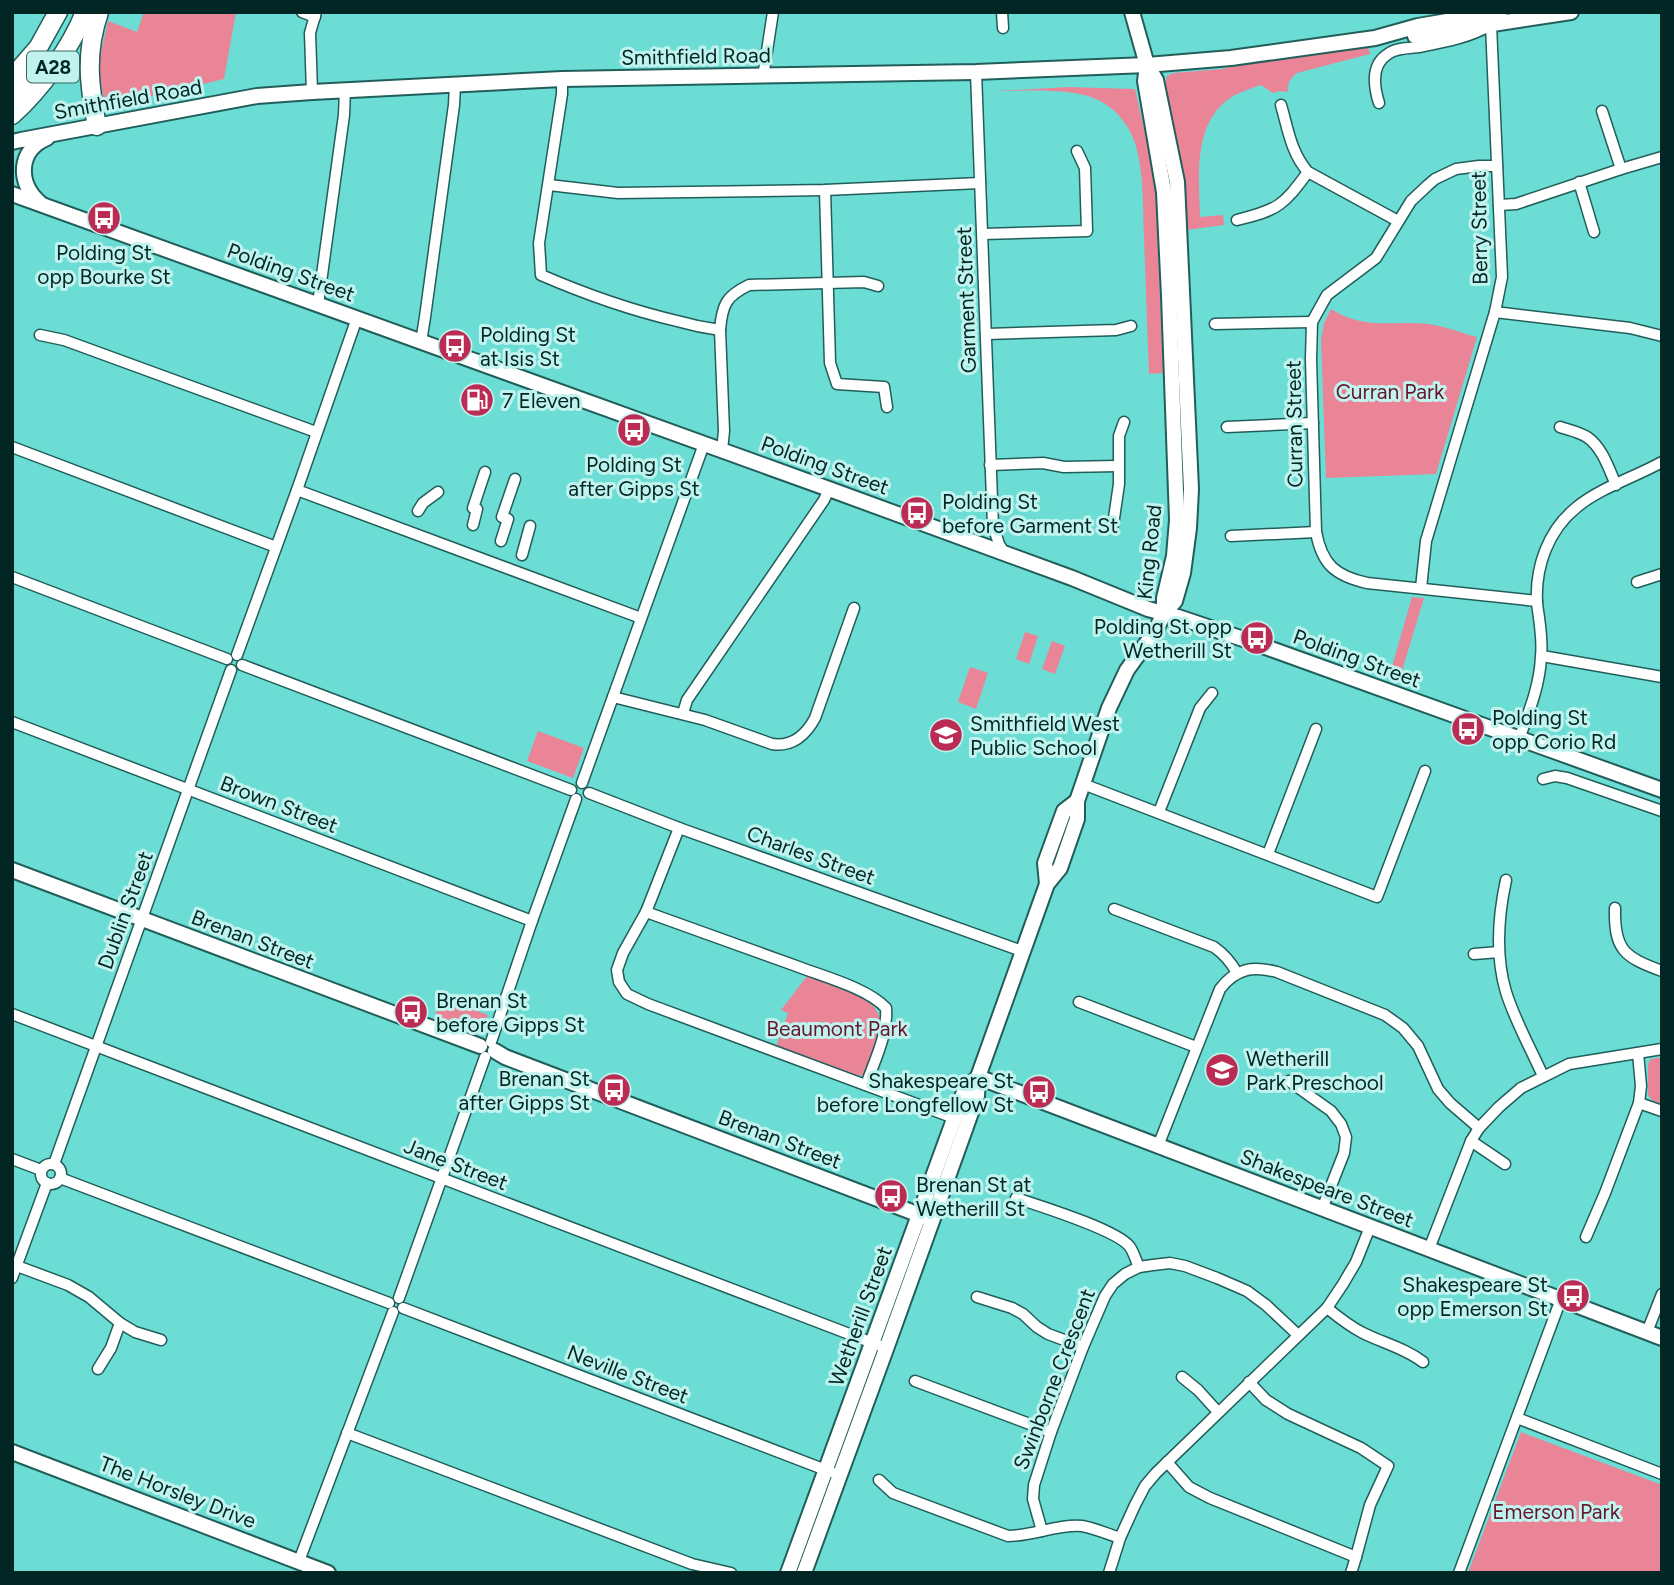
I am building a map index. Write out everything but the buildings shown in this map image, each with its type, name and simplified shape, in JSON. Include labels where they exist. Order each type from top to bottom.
[{"type":"highway","points":[[12,78],[38,48],[58,12]]},
{"type":"highway","name":"A28","points":[[12,97],[57,44],[73,12]]},
{"type":"highway","name":"A28","points":[[12,115],[64,54],[85,12]]},
{"type":"highway","points":[[97,126],[88,70],[93,29],[99,12]]},
{"type":"main road","name":"King Road","points":[[1132,12],[1147,65],[1156,80],[1177,182],[1190,475],[1189,527],[1183,573],[1175,601],[1164,613]]},
{"type":"main road","name":"Smithfield Road","points":[[1386,43],[1411,28],[1500,12]]},
{"type":"main road","points":[[1411,28],[1434,28],[1483,21],[1491,25],[1499,19],[1531,12]]},
{"type":"main road","name":"Smithfield Road","points":[[15,140],[257,96],[562,79],[976,72],[1147,65],[1386,43],[1571,12]]},
{"type":"main road","points":[[44,206],[27,188],[25,162],[34,145],[58,133]]},
{"type":"main road","name":"Polding Street","points":[[12,194],[722,450],[1126,600],[1662,790]]},
{"type":"main road","name":"Wetherill Street","points":[[788,1573],[833,1473],[926,1218],[977,1096],[978,1077],[1047,884],[1045,863],[1065,811],[1077,801],[1099,734],[1127,670],[1156,630],[1164,613]]},
{"type":"main road","name":"Brenan Street","points":[[12,870],[926,1218]]},
{"type":"main road","name":"Wetherill Street","points":[[926,1218],[954,1118],[964,1092],[978,1077]]},
{"type":"main road","name":"Shakespeare Street","points":[[978,1077],[1662,1338]]},
{"type":"main road","name":"The Horsley Drive","points":[[12,1452],[297,1567],[328,1573]]},
{"type":"main road","name":"Wetherill Street","points":[[805,1571],[833,1473]]},
{"type":"street","points":[[302,12],[316,15],[310,33],[312,92]]},
{"type":"street","points":[[763,77],[773,12]]},
{"type":"street","points":[[1002,12],[1003,28]]},
{"type":"street","name":"Berry Street","points":[[1421,588],[1426,541],[1495,312],[1502,277],[1491,25]]},
{"type":"street","points":[[1380,103],[1375,85],[1376,70],[1386,55],[1386,43]]},
{"type":"street","name":"Garment Street","points":[[976,72],[993,526],[1005,554]]},
{"type":"street","points":[[562,79],[540,243],[541,275],[643,313],[720,330]]},
{"type":"street","points":[[421,342],[454,105],[454,85]]},
{"type":"street","points":[[318,304],[344,115],[345,90]]},
{"type":"street","points":[[1281,106],[1292,146],[1299,162],[1308,172],[1398,221]]},
{"type":"street","points":[[1602,111],[1620,169]]},
{"type":"street","points":[[983,234],[1087,231],[1085,168],[1077,151]]},
{"type":"street","points":[[1499,205],[1516,204],[1662,157]]},
{"type":"street","points":[[1215,324],[1312,322],[1327,295],[1376,258],[1419,192],[1435,179],[1456,169],[1497,166]]},
{"type":"street","points":[[1237,220],[1262,214],[1281,204],[1308,172]]},
{"type":"street","points":[[1579,182],[1594,232]]},
{"type":"street","points":[[549,185],[618,193],[825,190],[980,183]]},
{"type":"street","points":[[825,190],[830,363],[837,384],[884,387],[887,407]]},
{"type":"street","points":[[722,450],[724,431],[721,313],[735,292],[749,285],[864,282],[878,286]]},
{"type":"street","points":[[1495,312],[1630,328],[1662,336]]},
{"type":"street","name":"Dublin Street","points":[[54,1164],[357,318]]},
{"type":"street","name":"Curran Street","points":[[1312,322],[1316,533],[1324,557],[1339,574],[1367,583],[1537,601]]},
{"type":"street","points":[[987,334],[1116,330],[1131,326]]},
{"type":"street","points":[[40,335],[64,340],[316,432]]},
{"type":"street","points":[[1113,525],[1119,484],[1119,436],[1124,422]]},
{"type":"street","points":[[1227,427],[1312,423]]},
{"type":"street","points":[[1560,427],[1590,439],[1600,452],[1616,485]]},
{"type":"street","points":[[582,783],[704,444]]},
{"type":"street","points":[[12,447],[276,547]]},
{"type":"street","points":[[1519,739],[1537,686],[1542,656],[1537,601],[1538,576],[1554,532],[1580,505],[1662,462]]},
{"type":"street","points":[[990,465],[1043,463],[1063,467],[1118,466]]},
{"type":"street","points":[[474,526],[475,509],[485,472]]},
{"type":"street","points":[[501,541],[515,479]]},
{"type":"street","points":[[683,713],[687,700],[829,489]]},
{"type":"street","points":[[297,490],[641,618]]},
{"type":"street","points":[[418,511],[439,492]]},
{"type":"street","points":[[522,555],[530,526]]},
{"type":"street","points":[[974,542],[985,538],[993,526]]},
{"type":"street","points":[[1231,536],[1316,533]]},
{"type":"street","points":[[1637,582],[1662,575]]},
{"type":"street","points":[[12,577],[234,662],[574,794],[584,799],[589,793],[588,788],[582,783],[576,783],[574,794],[532,921],[488,1049],[396,1306],[297,1567]]},
{"type":"street","points":[[612,697],[683,713],[772,744],[782,745],[799,738],[814,718],[854,608]]},
{"type":"street","points":[[1542,656],[1662,677]]},
{"type":"street","points":[[1159,812],[1200,708],[1212,692]]},
{"type":"street","name":"Brown Street","points":[[12,722],[532,921]]},
{"type":"street","points":[[1268,854],[1316,729]]},
{"type":"street","points":[[1083,784],[1377,897],[1424,771]]},
{"type":"street","points":[[1544,779],[1555,776],[1567,778],[1662,811]]},
{"type":"street","name":"Charles Street","points":[[589,793],[1022,951]]},
{"type":"street","points":[[679,828],[646,912],[619,961],[618,976],[626,994],[954,1118]]},
{"type":"street","points":[[1506,880],[1500,906],[1499,952],[1507,994],[1543,1076]]},
{"type":"street","points":[[1615,908],[1614,930],[1625,952],[1642,964],[1662,971]]},
{"type":"street","points":[[1114,909],[1214,947],[1231,962],[1237,973]]},
{"type":"street","points":[[646,912],[826,977],[879,1000],[886,1008],[887,1022],[866,1084]]},
{"type":"street","points":[[1474,954],[1499,952]]},
{"type":"street","points":[[1158,1146],[1220,989],[1227,979],[1248,969],[1277,972],[1385,1015],[1403,1028],[1418,1046],[1438,1089],[1479,1128]]},
{"type":"street","points":[[1079,1002],[1196,1047]]},
{"type":"street","name":"Jane Street","points":[[12,1014],[880,1346]]},
{"type":"street","points":[[1429,1249],[1471,1141],[1479,1128],[1521,1088],[1569,1064],[1662,1049]]},
{"type":"street","points":[[1586,1237],[1639,1103],[1641,1086],[1638,1053]]},
{"type":"street","points":[[1289,1081],[1331,1111],[1342,1124],[1346,1137],[1344,1153],[1322,1209]]},
{"type":"street","points":[[1639,1103],[1662,1111]]},
{"type":"street","points":[[1471,1141],[1505,1164]]},
{"type":"street","points":[[12,1158],[41,1170]]},
{"type":"street","points":[[54,1164],[61,1173],[60,1178],[56,1183],[47,1184],[41,1177],[41,1170],[46,1165],[54,1164]]},
{"type":"street","name":"Neville Street","points":[[60,1178],[833,1473]]},
{"type":"street","points":[[12,1278],[47,1184]]},
{"type":"street","points":[[1016,1198],[1120,1237],[1130,1247],[1139,1268]]},
{"type":"street","points":[[1122,1573],[1110,1570],[1120,1538],[1145,1486],[1326,1308],[1356,1262],[1370,1227]]},
{"type":"street","name":"Swinborne Crescent","points":[[1042,1531],[1033,1499],[1034,1485],[1051,1432],[1105,1296],[1125,1274],[1139,1268],[1170,1264],[1185,1266],[1247,1291],[1298,1335]]},
{"type":"street","points":[[17,1266],[68,1285],[89,1297],[135,1332],[161,1340]]},
{"type":"street","points":[[1647,1332],[1662,1294]]},
{"type":"street","points":[[978,1297],[1012,1308],[1048,1334],[1083,1347]]},
{"type":"street","points":[[1460,1573],[1561,1299]]},
{"type":"street","points":[[1326,1308],[1364,1334],[1412,1354],[1423,1362]]},
{"type":"street","points":[[98,1369],[111,1348],[121,1323]]},
{"type":"street","points":[[1182,1377],[1218,1412]]},
{"type":"street","points":[[915,1381],[1051,1432]]},
{"type":"street","points":[[1249,1382],[1266,1400],[1287,1414],[1361,1448],[1388,1466],[1370,1504],[1351,1573]]},
{"type":"street","points":[[1517,1418],[1662,1474]]},
{"type":"street","points":[[347,1433],[692,1564],[731,1573]]},
{"type":"street","points":[[1167,1462],[1189,1487],[1210,1499],[1356,1557]]},
{"type":"street","points":[[879,1480],[893,1493],[1008,1536],[1083,1526],[1120,1538]]},
{"type":"green space","points":[[144,12],[236,12],[224,79],[105,107],[98,65],[108,21],[137,32]]},
{"type":"green space","points":[[1368,46],[1370,54],[1297,73],[1290,81],[1288,92],[1273,93],[1261,85],[1235,95],[1221,105],[1211,118],[1205,133],[1199,184],[1200,217],[1223,215],[1224,225],[1186,230],[1164,88],[1167,76]]},
{"type":"green space","points":[[1068,87],[1135,89],[1155,177],[1163,373],[1149,374],[1142,178],[1130,131],[1113,110],[1091,97],[1051,91],[996,91]]},
{"type":"green space","name":"Curran Park","points":[[1331,309],[1356,320],[1428,324],[1477,337],[1436,474],[1326,478],[1321,340],[1324,323]]},
{"type":"green space","points":[[1412,597],[1424,598],[1401,674],[1391,670]]},
{"type":"green space","points":[[1025,632],[1038,636],[1029,664],[1016,659]]},
{"type":"green space","points":[[1052,641],[1065,646],[1055,674],[1042,669]]},
{"type":"green space","points":[[970,667],[988,673],[976,709],[958,702]]},
{"type":"green space","points":[[538,731],[584,748],[573,778],[527,761]]},
{"type":"green space","name":"Beaumont Park","points":[[807,976],[857,994],[876,1010],[881,1021],[880,1034],[865,1075],[855,1076],[776,1047],[788,1013],[781,1010]]},
{"type":"green space","points":[[442,997],[488,1015],[482,1031],[477,1035],[434,1018]]},
{"type":"green space","points":[[1662,1057],[1662,1104],[1653,1101],[1648,1095],[1648,1064],[1651,1059]]},
{"type":"green space","name":"Emerson Park","points":[[1521,1432],[1662,1485],[1662,1573],[1468,1573]]},
{"type":"place","name":"Polding St opp Bourke St","points":[[104,218]]},
{"type":"place","name":"Polding St at Isis St","points":[[455,346]]},
{"type":"place","name":"7 Eleven","points":[[477,400]]},
{"type":"place","name":"Polding St after Gipps St","points":[[634,430]]},
{"type":"place","name":"Polding St before Garment St","points":[[917,513]]},
{"type":"place","name":"Polding St opp Wetherill St","points":[[1257,638]]},
{"type":"place","name":"Polding St opp Corio Rd","points":[[1468,729]]},
{"type":"place","name":"Smithfield West Public School","points":[[946,735]]},
{"type":"place","name":"Brenan St before Gipps St","points":[[411,1012]]},
{"type":"place","name":"Wetherill Park Preschool","points":[[1222,1070]]},
{"type":"place","name":"Brenan St after Gipps St","points":[[614,1090]]},
{"type":"place","name":"Shakespeare St before Longfellow St","points":[[1039,1092]]},
{"type":"place","name":"Brenan St at Wetherill St","points":[[891,1196]]},
{"type":"place","name":"Shakespeare St opp Emerson St","points":[[1573,1296]]}]
